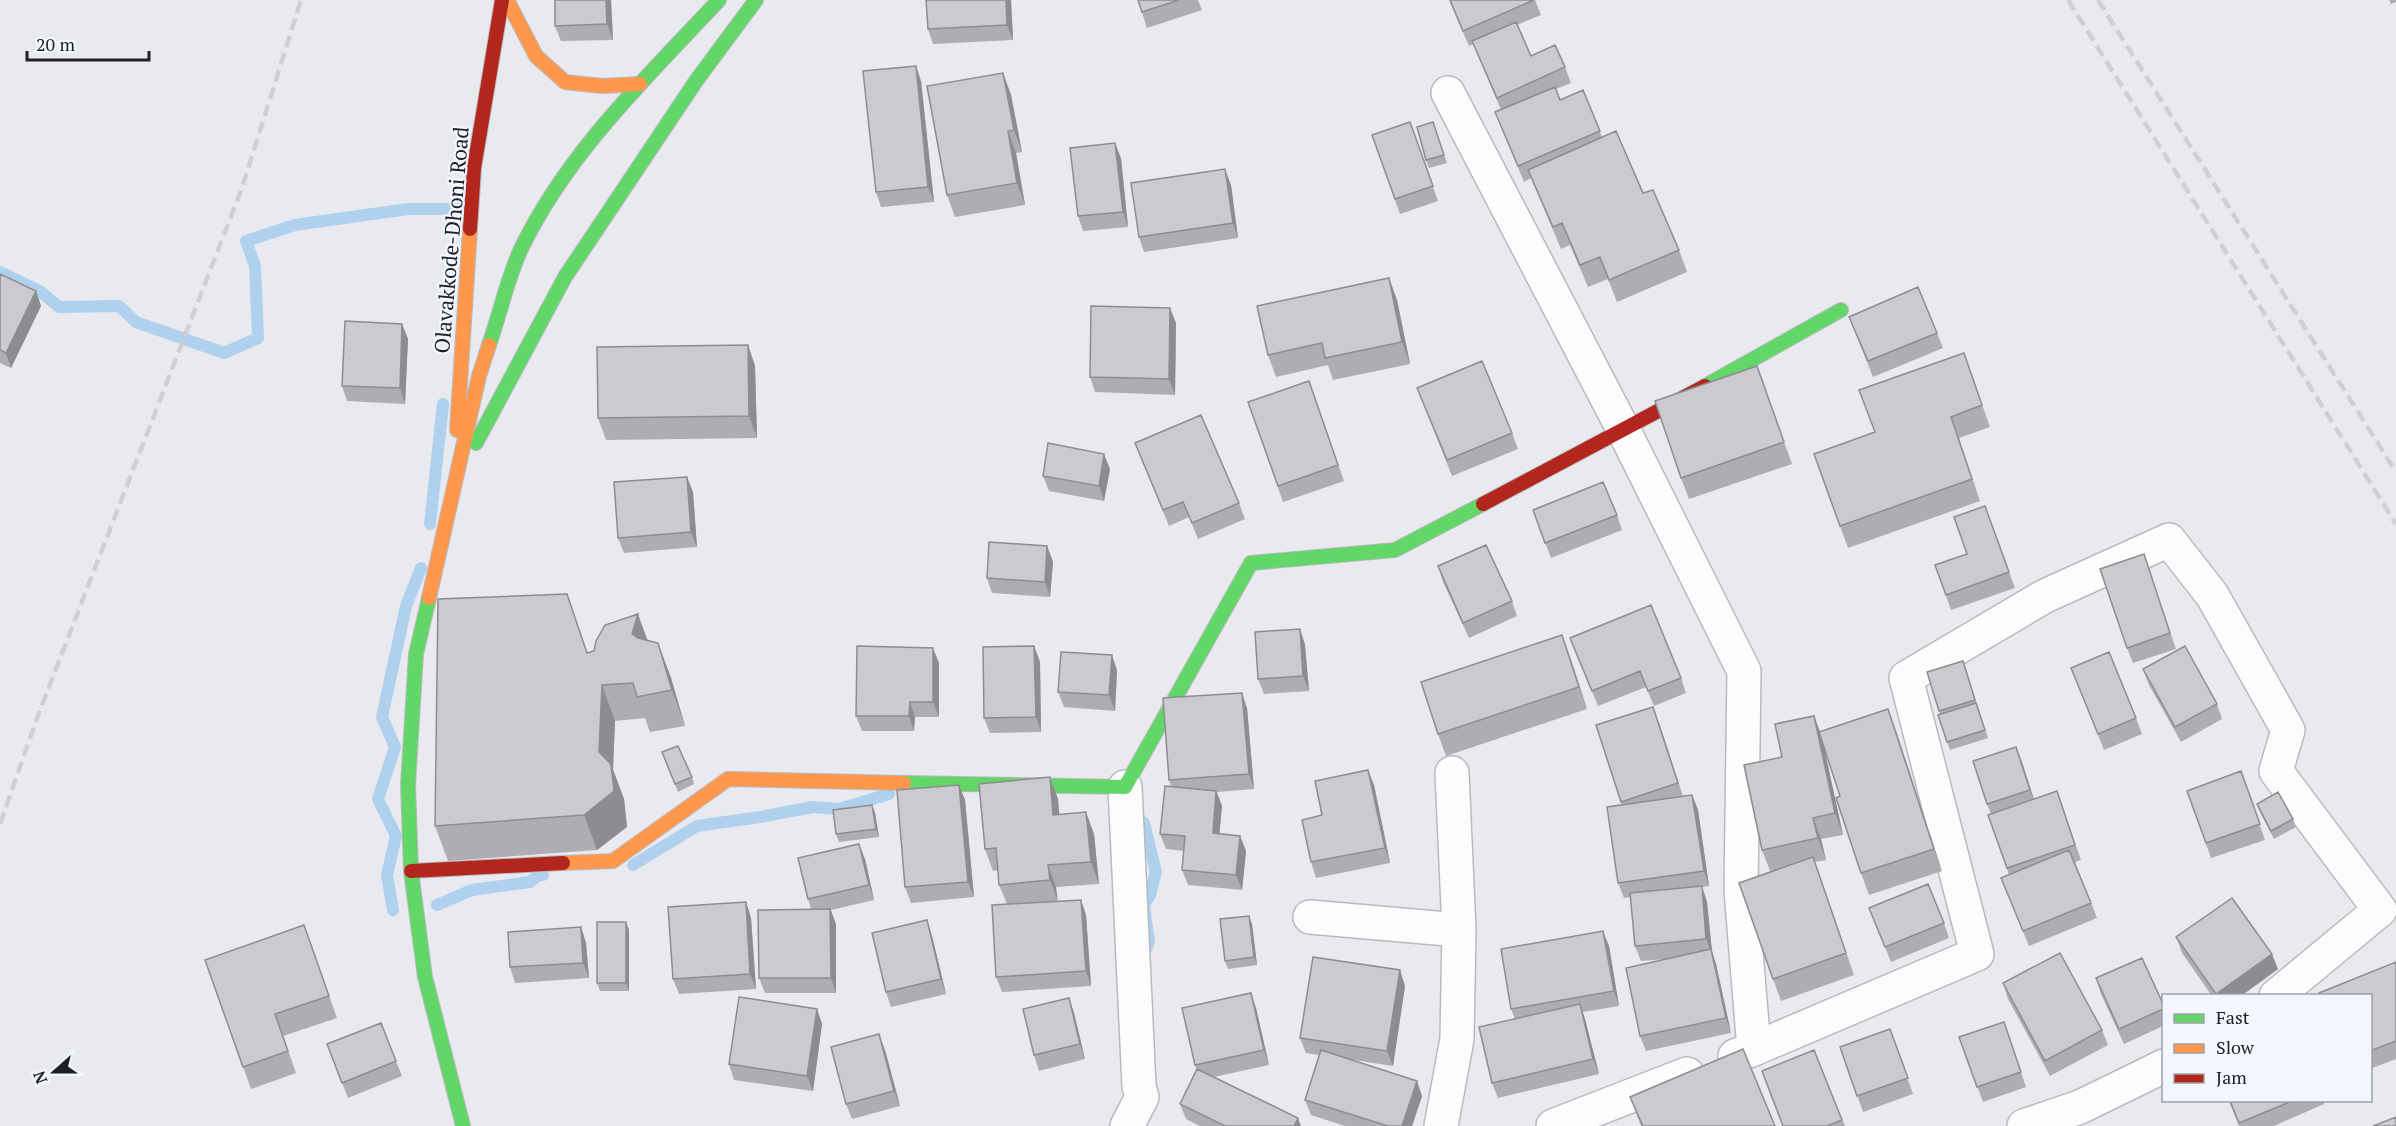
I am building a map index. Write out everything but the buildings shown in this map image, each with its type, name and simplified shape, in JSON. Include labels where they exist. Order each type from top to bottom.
[{"type":"main road","name":"Olavakkode-Dhoni Road","points":[[453,484],[474,168],[501,0]]},
{"type":"main road","points":[[507,0],[536,56],[565,82],[602,86],[640,84]]},
{"type":"main road","points":[[463,1126],[425,977],[411,871],[408,785],[416,654],[453,484],[479,376],[521,250],[571,164],[640,84],[719,0]]},
{"type":"main road","points":[[453,484],[565,277],[696,81],[756,0]]},
{"type":"main road","points":[[411,871],[613,861],[728,779],[1125,787],[1251,563],[1395,550],[1713,382],[1840,310]]},
{"type":"street","points":[[1448,93],[1623,429],[1744,671],[1742,891],[1754,1049]]},
{"type":"street","points":[[1553,1126],[1754,1049],[1977,954],[1906,678],[2045,596],[2169,540],[2212,595],[2288,730],[2276,771],[2380,910],[2278,994]]},
{"type":"street","points":[[1441,1126],[1457,1039],[1459,930],[1452,773]]},
{"type":"street","points":[[1125,787],[1139,1086],[1142,1097],[1127,1126]]},
{"type":"street","points":[[1310,916],[1459,930]]},
{"type":"street","points":[[2024,1126],[2080,1107],[2162,1066]]},
{"type":"waterway","points":[[0,272],[41,292],[59,307],[119,306],[136,322],[224,353],[258,338],[255,266],[246,241],[295,225],[408,209],[463,209],[462,217]]},
{"type":"waterway","points":[[430,524],[443,404]]},
{"type":"waterway","points":[[393,910],[387,875],[396,836],[378,799],[395,747],[382,717],[406,606],[421,568]]},
{"type":"waterway","points":[[633,865],[697,826],[813,807],[839,809],[889,794]]},
{"type":"waterway","points":[[1131,816],[1144,823],[1156,872],[1150,895],[1144,905],[1149,942],[1143,956]]},
{"type":"waterway","points":[[437,905],[472,890],[530,882],[538,875],[543,875]]},
{"type":"railway","points":[[0,824],[37,718],[242,188],[301,0]]},
{"type":"railway","points":[[2068,0],[2396,524]]},
{"type":"railway","points":[[2098,0],[2396,472]]},
{"type":"traffic: fast","points":[[489,345],[521,249],[561,180],[610,117],[719,0]]},
{"type":"traffic: fast","points":[[476,443],[565,277],[696,81],[756,0]]},
{"type":"traffic: fast","points":[[1705,386],[1841,310]]},
{"type":"traffic: fast","points":[[904,783],[1125,787],[1251,563],[1395,550],[1483,504]]},
{"type":"traffic: fast","points":[[429,598],[416,654],[408,785],[411,871],[425,977],[463,1126]]},
{"type":"traffic: slow","points":[[507,0],[536,56],[565,82],[602,86],[640,84]]},
{"type":"traffic: slow","points":[[457,430],[470,229]]},
{"type":"traffic: slow","points":[[429,598],[479,376],[489,345]]},
{"type":"traffic: slow","points":[[563,863],[613,861],[728,779],[904,783]]},
{"type":"traffic: jam","points":[[470,229],[474,168],[502,0]]},
{"type":"traffic: jam","points":[[1483,504],[1705,386]]},
{"type":"traffic: jam","points":[[411,871],[563,863]]}]
